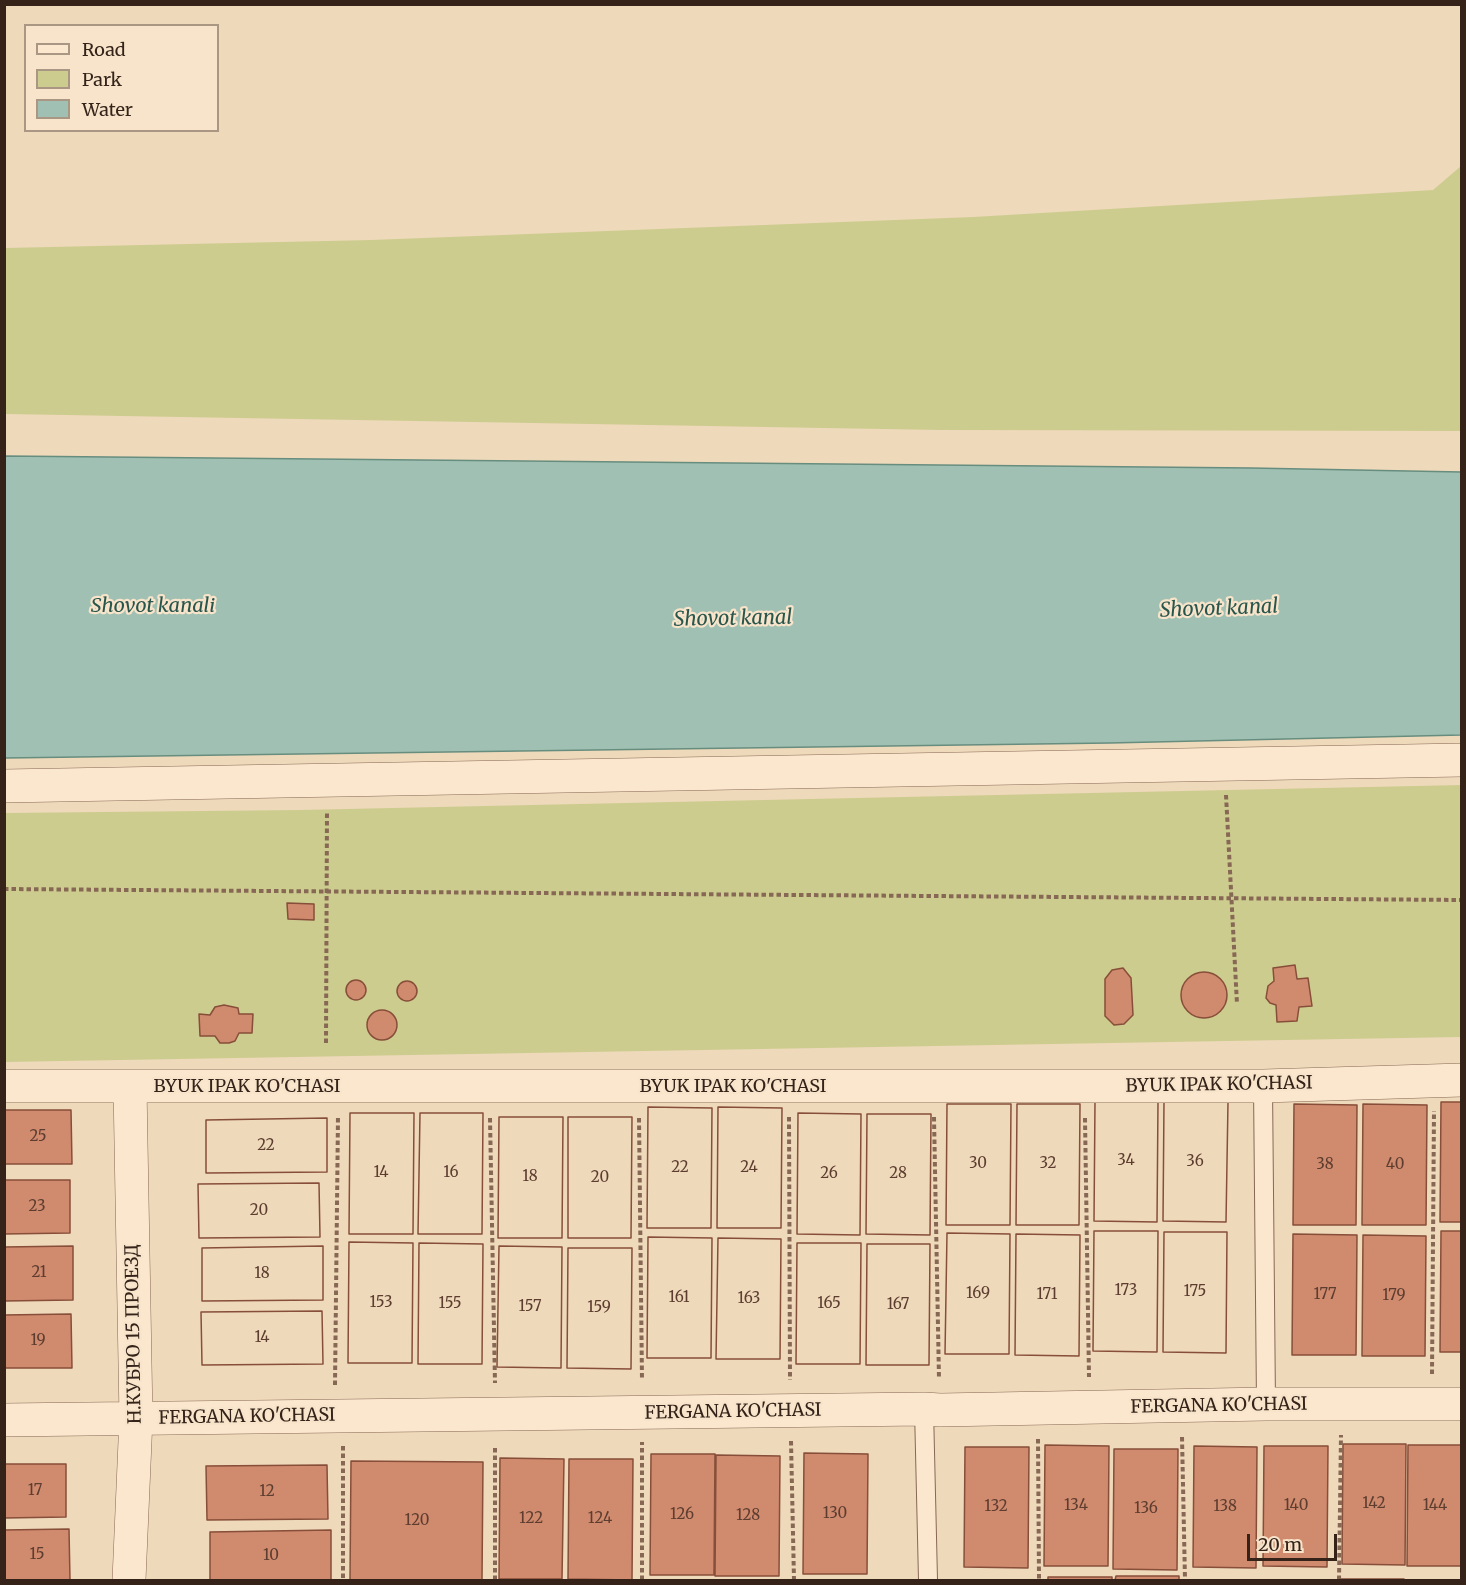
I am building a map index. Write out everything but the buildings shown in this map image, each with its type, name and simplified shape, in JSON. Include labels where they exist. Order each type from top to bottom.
[{"type":"street","points":[[4,786],[1461,760]]},
{"type":"street","name":"BYUK IPAK KO'CHASI","points":[[4,1086],[1263,1086],[1448,1081]]},
{"type":"street","name":"Н.КУБРО 15 ПРОЕЗД","points":[[129,1581],[136,1418],[130,1086]]},
{"type":"street","name":"FERGANA KO'CHASI","points":[[4,1420],[1038,1409],[1266,1404],[1446,1404]]},
{"type":"lane","points":[[1263,1086],[1266,1404]]},
{"type":"lane","points":[[928,1581],[932,1409]]},
{"type":"path","points":[[1224,765],[1237,1004]]},
{"type":"path","points":[[326,1043],[327,781]]},
{"type":"path","points":[[4,889],[1461,900]]},
{"type":"path","points":[[1446,1404],[1448,1081]]},
{"type":"path","points":[[789,1086],[790,1411],[794,1581]]},
{"type":"path","points":[[1084,1086],[1090,1408]]},
{"type":"path","points":[[338,1087],[339,1415],[343,1581]]},
{"type":"path","points":[[490,1087],[495,1581]]},
{"type":"path","points":[[638,1087],[642,1581]]},
{"type":"path","points":[[932,1409],[934,1087]]},
{"type":"path","points":[[1339,1581],[1341,1404]]},
{"type":"path","points":[[1182,1407],[1185,1581]]},
{"type":"path","points":[[1038,1409],[1039,1581]]},
{"type":"green space","points":[[1461,166],[1461,431],[941,430],[5,414],[5,248],[371,240],[973,217],[1433,190]]},
{"type":"green space","points":[[1461,785],[1461,1037],[5,1062],[4,813],[299,810]]},
{"type":"water","name":"Shovot kanali","points":[[5,456],[1461,472],[1461,735],[1110,743],[5,758]]},
{"type":"water label","name":"Shovot kanal","points":[[1219,609]]},
{"type":"water label","name":"Shovot kanal","points":[[733,619]]}]
